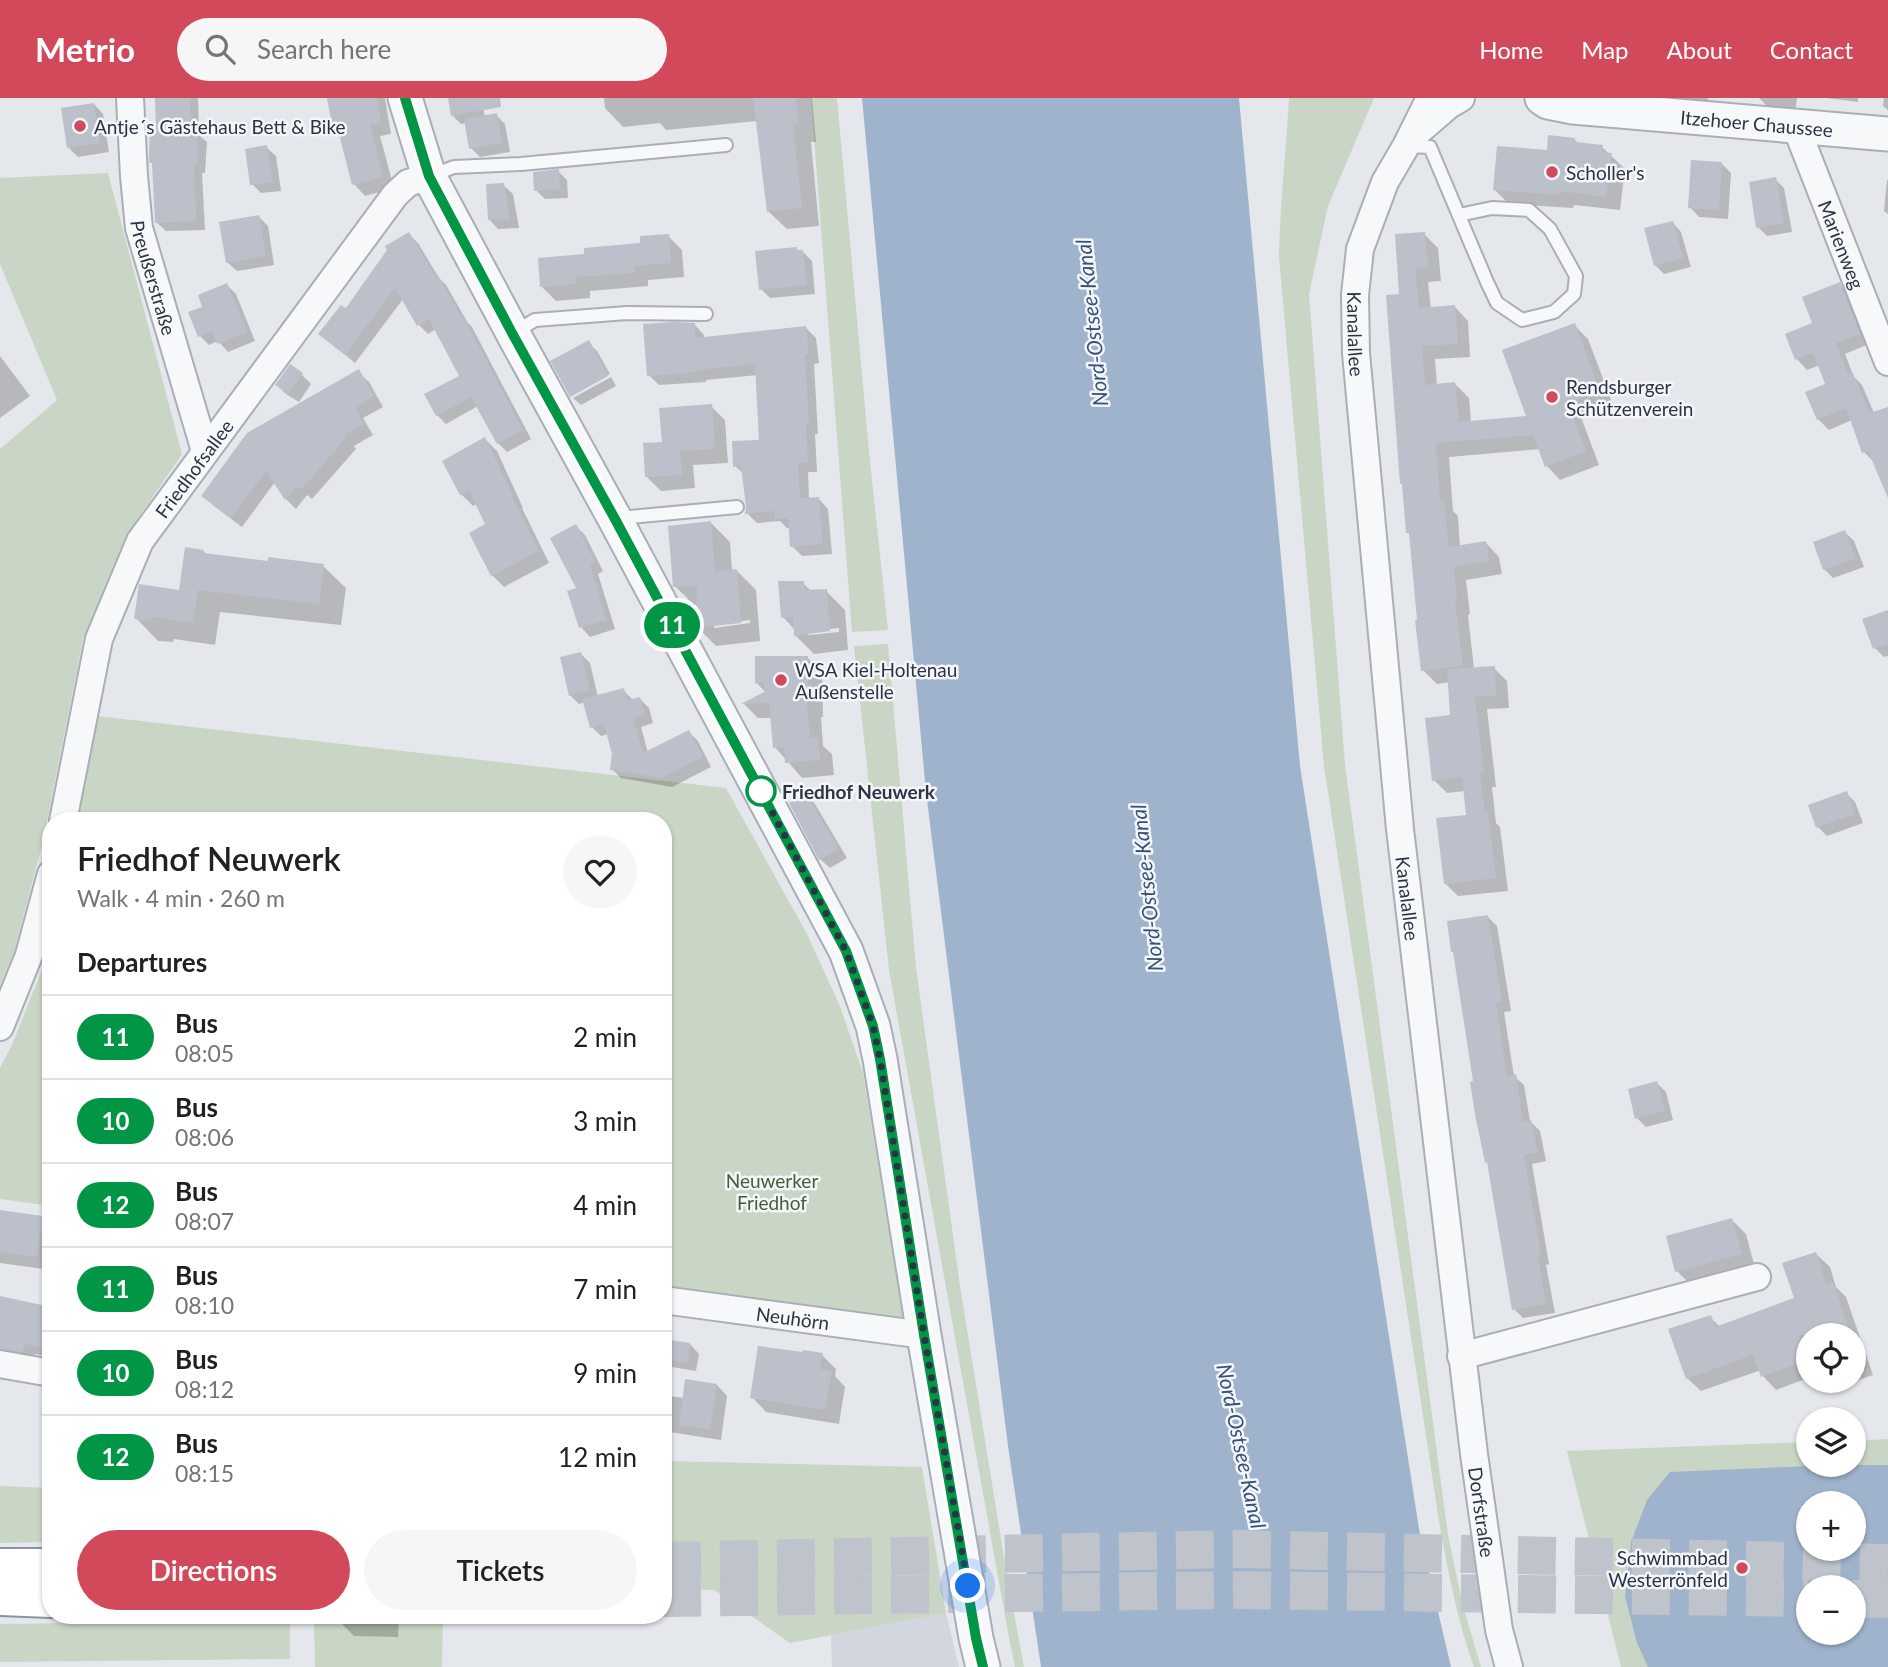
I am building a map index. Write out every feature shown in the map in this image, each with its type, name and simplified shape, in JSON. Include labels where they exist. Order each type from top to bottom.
[{"type":"highway","points":[[0,1567],[42,1568]]},
{"type":"highway","points":[[0,1596],[42,1598]]},
{"type":"street","name":"Preußerstraße","points":[[130,98],[139,228],[205,451]]},
{"type":"street","points":[[405,98],[429,176],[846,951],[873,1026],[880,1059],[924,1335],[983,1667]]},
{"type":"street","name":"Kanalallee","points":[[1430,98],[1385,181],[1360,249],[1355,295],[1356,353],[1400,829],[1461,1356]]},
{"type":"street","name":"Kanalallee","points":[[1406,146],[1422,128],[1461,98]]},
{"type":"street","name":"Itzehoer Chaussee","points":[[1542,98],[1548,102],[1573,107],[1888,134]]},
{"type":"street","name":"Marienweg","points":[[1796,127],[1888,362]]},
{"type":"street","name":"Friedhofsallee","points":[[64,812],[99,639],[140,541],[395,195],[408,183],[429,176]]},
{"type":"street","points":[[0,1027],[29,956],[42,908]]},
{"type":"street","points":[[1461,1356],[1757,1277]]},
{"type":"street","name":"Neuhörn","points":[[672,1301],[924,1335]]},
{"type":"street","name":"Dorfstraße","points":[[1461,1356],[1499,1630],[1509,1667]]},
{"type":"street","points":[[0,1364],[42,1371]]},
{"type":"lane","points":[[429,176],[454,167],[521,164],[726,145]]},
{"type":"lane","points":[[1406,146],[1430,147],[1459,215],[1497,303],[1522,320],[1554,312],[1574,294],[1576,276],[1550,229],[1529,210],[1492,208],[1459,215]]},
{"type":"lane","points":[[512,333],[535,320],[627,313],[706,314]]},
{"type":"lane","points":[[615,519],[737,507]]},
{"type":"shaded area","points":[[946,1613],[959,1667],[832,1667],[831,1635]]},
{"type":"green space","points":[[811,98],[837,98],[888,630],[852,632]]},
{"type":"green space","points":[[1289,98],[1374,98],[1328,206],[1309,294],[1345,765],[1448,1535],[1463,1606],[1481,1667],[1474,1667],[1463,1634],[1441,1534],[1324,766],[1279,257]]},
{"type":"green space","points":[[108,173],[182,454],[126,536],[83,639],[49,812],[42,812],[42,845],[15,949],[0,985],[0,449],[57,400],[0,264],[0,178]]},
{"type":"green space","points":[[888,644],[916,968],[960,1286],[1024,1667],[1015,1667],[1009,1638],[889,970],[854,646]]},
{"type":"green space","name":"Neuwerker Friedhof","points":[[97,716],[726,788],[807,934],[840,1006],[863,1073],[903,1319],[672,1288],[672,812],[77,812]]},
{"type":"green space","points":[[42,970],[42,1205],[0,1199],[0,1068]]},
{"type":"green space","name":"Schwimmbad Westerrönfeld","points":[[1888,1439],[1888,1667],[1621,1667],[1567,1451],[1796,1442],[1796,1477],[1866,1477],[1866,1440]]},
{"type":"green space","points":[[672,1461],[922,1467],[946,1613],[790,1643],[714,1590],[672,1589]]},
{"type":"green space","points":[[0,1486],[42,1488],[42,1542],[0,1543]]},
{"type":"green space","points":[[0,1624],[290,1624],[290,1659],[0,1662]]},
{"type":"green space","points":[[314,1624],[443,1624],[442,1667],[315,1667]]},
{"type":"water","name":"Nord-Ostsee-Kanal","points":[[862,98],[1239,98],[1300,766],[1420,1535],[1451,1667],[1041,1667],[1008,1446],[926,792]]},
{"type":"water","name":"Schwimmbad Westerrönfeld","points":[[1866,1465],[1888,1465],[1888,1667],[1648,1667],[1637,1643],[1625,1596],[1631,1542],[1647,1500],[1670,1472],[1796,1467],[1796,1477],[1866,1477]]},
{"type":"building","points":[[155,98],[190,98],[191,131],[198,131],[197,165],[194,165],[196,221],[155,223],[152,163],[149,163],[149,153],[150,129],[156,129]]},
{"type":"building","points":[[327,98],[377,98],[381,123],[370,125],[383,177],[352,185],[338,130],[333,131]]},
{"type":"building","points":[[448,98],[500,98],[501,107],[451,116]]},
{"type":"building","points":[[753,98],[796,98],[798,124],[793,124],[802,208],[767,212]]},
{"type":"building","points":[[94,103],[100,143],[67,148],[61,108]]},
{"type":"building","points":[[497,113],[502,143],[469,149],[464,119]]},
{"type":"building","name":"Scholler's","points":[[1548,135],[1603,145],[1602,152],[1612,153],[1606,197],[1560,191],[1559,195],[1493,190],[1497,146],[1547,150]]},
{"type":"building","points":[[267,145],[273,182],[250,185],[245,149]]},
{"type":"building","points":[[1691,160],[1722,162],[1719,210],[1688,208]]},
{"type":"building","points":[[559,169],[560,189],[534,191],[533,172]]},
{"type":"building","points":[[1776,177],[1784,223],[1756,228],[1749,182]]},
{"type":"building","points":[[504,183],[510,219],[488,220],[486,184]]},
{"type":"building","points":[[259,215],[266,256],[226,263],[219,222]]},
{"type":"building","points":[[1673,221],[1683,258],[1654,266],[1644,228]]},
{"type":"building","points":[[409,232],[463,316],[523,430],[497,444],[471,397],[436,416],[424,394],[459,376],[429,319],[417,326],[395,288],[345,355],[318,334],[341,305],[346,308],[387,250],[385,246]]},
{"type":"building","points":[[1425,232],[1428,268],[1415,269],[1419,308],[1455,305],[1458,344],[1422,346],[1425,385],[1455,382],[1459,422],[1526,416],[1502,350],[1575,323],[1600,391],[1568,403],[1586,451],[1545,467],[1533,435],[1436,443],[1440,500],[1444,500],[1449,547],[1486,541],[1489,561],[1454,567],[1463,666],[1421,671],[1409,533],[1406,533],[1400,484],[1386,295],[1399,294],[1395,234]]},
{"type":"building","points":[[669,234],[671,263],[635,266],[635,273],[576,277],[577,284],[540,287],[538,258],[584,254],[584,248],[640,243],[640,236]]},
{"type":"building","points":[[797,247],[797,250],[803,250],[807,285],[759,290],[755,251]]},
{"type":"building","points":[[1840,282],[1860,334],[1836,343],[1848,374],[1852,372],[1870,413],[1888,407],[1888,498],[1868,451],[1862,453],[1846,408],[1817,420],[1805,392],[1825,384],[1813,353],[1795,360],[1785,334],[1812,323],[1802,297]]},
{"type":"building","points":[[227,283],[247,332],[217,344],[212,331],[198,337],[188,312],[202,307],[198,295]]},
{"type":"building","points":[[695,323],[695,338],[806,326],[809,354],[805,354],[808,462],[798,463],[800,498],[819,497],[823,544],[790,547],[788,518],[775,519],[774,511],[745,514],[741,466],[733,467],[732,441],[759,440],[755,364],[647,376],[643,324]]},
{"type":"building","points":[[589,340],[608,376],[570,397],[550,361]]},
{"type":"building","points":[[290,364],[303,373],[289,394],[275,385]]},
{"type":"building","points":[[359,369],[374,396],[355,408],[364,424],[345,435],[346,438],[301,490],[296,486],[285,500],[266,471],[231,518],[201,496],[247,433]]},
{"type":"building","points":[[712,404],[715,449],[680,451],[682,475],[645,477],[643,443],[662,442],[659,408]]},
{"type":"building","points":[[485,437],[539,551],[491,576],[469,533],[485,524],[469,491],[460,495],[442,461]]},
{"type":"building","points":[[711,521],[715,571],[737,569],[741,623],[695,628],[697,586],[673,587],[668,526]]},
{"type":"building","points":[[576,524],[595,562],[590,565],[607,620],[579,628],[567,591],[576,588],[550,538]]},
{"type":"building","points":[[1845,530],[1856,558],[1823,570],[1813,542]]},
{"type":"building","points":[[185,547],[204,550],[203,553],[268,561],[268,557],[324,564],[319,604],[198,590],[193,623],[152,617],[152,621],[134,619],[139,584],[179,590]]},
{"type":"building","points":[[778,581],[804,581],[805,590],[827,589],[830,631],[794,636],[793,617],[781,618]]},
{"type":"building","points":[[1888,610],[1888,644],[1873,649],[1862,619]]},
{"type":"building","points":[[581,652],[590,690],[569,696],[560,657]]},
{"type":"building","points":[[755,656],[808,656],[807,703],[810,738],[818,737],[820,760],[785,763],[784,747],[773,748],[769,703],[741,704],[766,691],[762,682],[755,684]]},
{"type":"building","points":[[1495,666],[1496,696],[1475,697],[1484,774],[1480,775],[1485,812],[1488,812],[1496,878],[1444,884],[1436,818],[1466,815],[1462,777],[1432,781],[1425,718],[1450,715],[1447,669]]},
{"type":"building","points":[[624,688],[627,700],[640,697],[645,714],[633,718],[643,753],[689,730],[703,757],[662,778],[610,770],[612,754],[604,724],[590,728],[582,699]]},
{"type":"building","points":[[1847,791],[1855,814],[1816,828],[1808,805]]},
{"type":"building","points":[[806,793],[839,849],[819,860],[789,803]]},
{"type":"building","points":[[1488,915],[1502,1002],[1496,1003],[1507,1076],[1516,1074],[1523,1122],[1531,1120],[1538,1152],[1524,1155],[1541,1255],[1538,1256],[1546,1304],[1512,1310],[1487,1162],[1485,1163],[1475,1114],[1470,1082],[1473,1081],[1447,921]]},
{"type":"building","points":[[1657,1081],[1665,1111],[1635,1119],[1628,1089]]},
{"type":"building","points":[[0,1210],[42,1216],[37,1257],[0,1252]]},
{"type":"building","points":[[1732,1218],[1742,1254],[1675,1272],[1666,1236]]},
{"type":"building","points":[[1816,1252],[1826,1284],[1833,1282],[1847,1323],[1796,1323],[1796,1364],[1761,1377],[1753,1355],[1686,1379],[1668,1329],[1711,1315],[1715,1327],[1794,1298],[1782,1263]]},
{"type":"building","points":[[0,1296],[42,1305],[42,1347],[24,1344],[23,1352],[0,1349]]},
{"type":"building","points":[[672,1340],[690,1343],[688,1363],[672,1360]]},
{"type":"building","points":[[758,1346],[823,1353],[820,1369],[832,1371],[825,1410],[750,1398]]},
{"type":"building","points":[[685,1379],[717,1384],[710,1430],[679,1425]]},
{"type":"tunnel","points":[[672,1561],[1233,1549],[1888,1563]]},
{"type":"tunnel","points":[[672,1598],[1235,1590],[1796,1598]]},
{"type":"tunnel","points":[[1866,1599],[1888,1599]]},
{"type":"bus line","name":"11","points":[[405,98],[429,176],[846,951],[873,1026],[880,1059],[924,1335],[983,1667]]},
{"type":"place","name":"Antje´s Gästehaus Bett & Bike","points":[[80,126]]},
{"type":"place","name":"Scholler's","points":[[1552,172]]},
{"type":"place","name":"Rendsburger Schützenverein","points":[[1552,397]]},
{"type":"place","name":"WSA Kiel-Holtenau Außenstelle","points":[[781,680]]},
{"type":"place","name":"Friedhof Neuwerk","points":[[761,791]]},
{"type":"place","name":"Schwimmbad Westerrönfeld","points":[[1742,1568]]},
{"type":"route","points":[[761,791],[846,951],[873,1026],[968,1586]]}]
